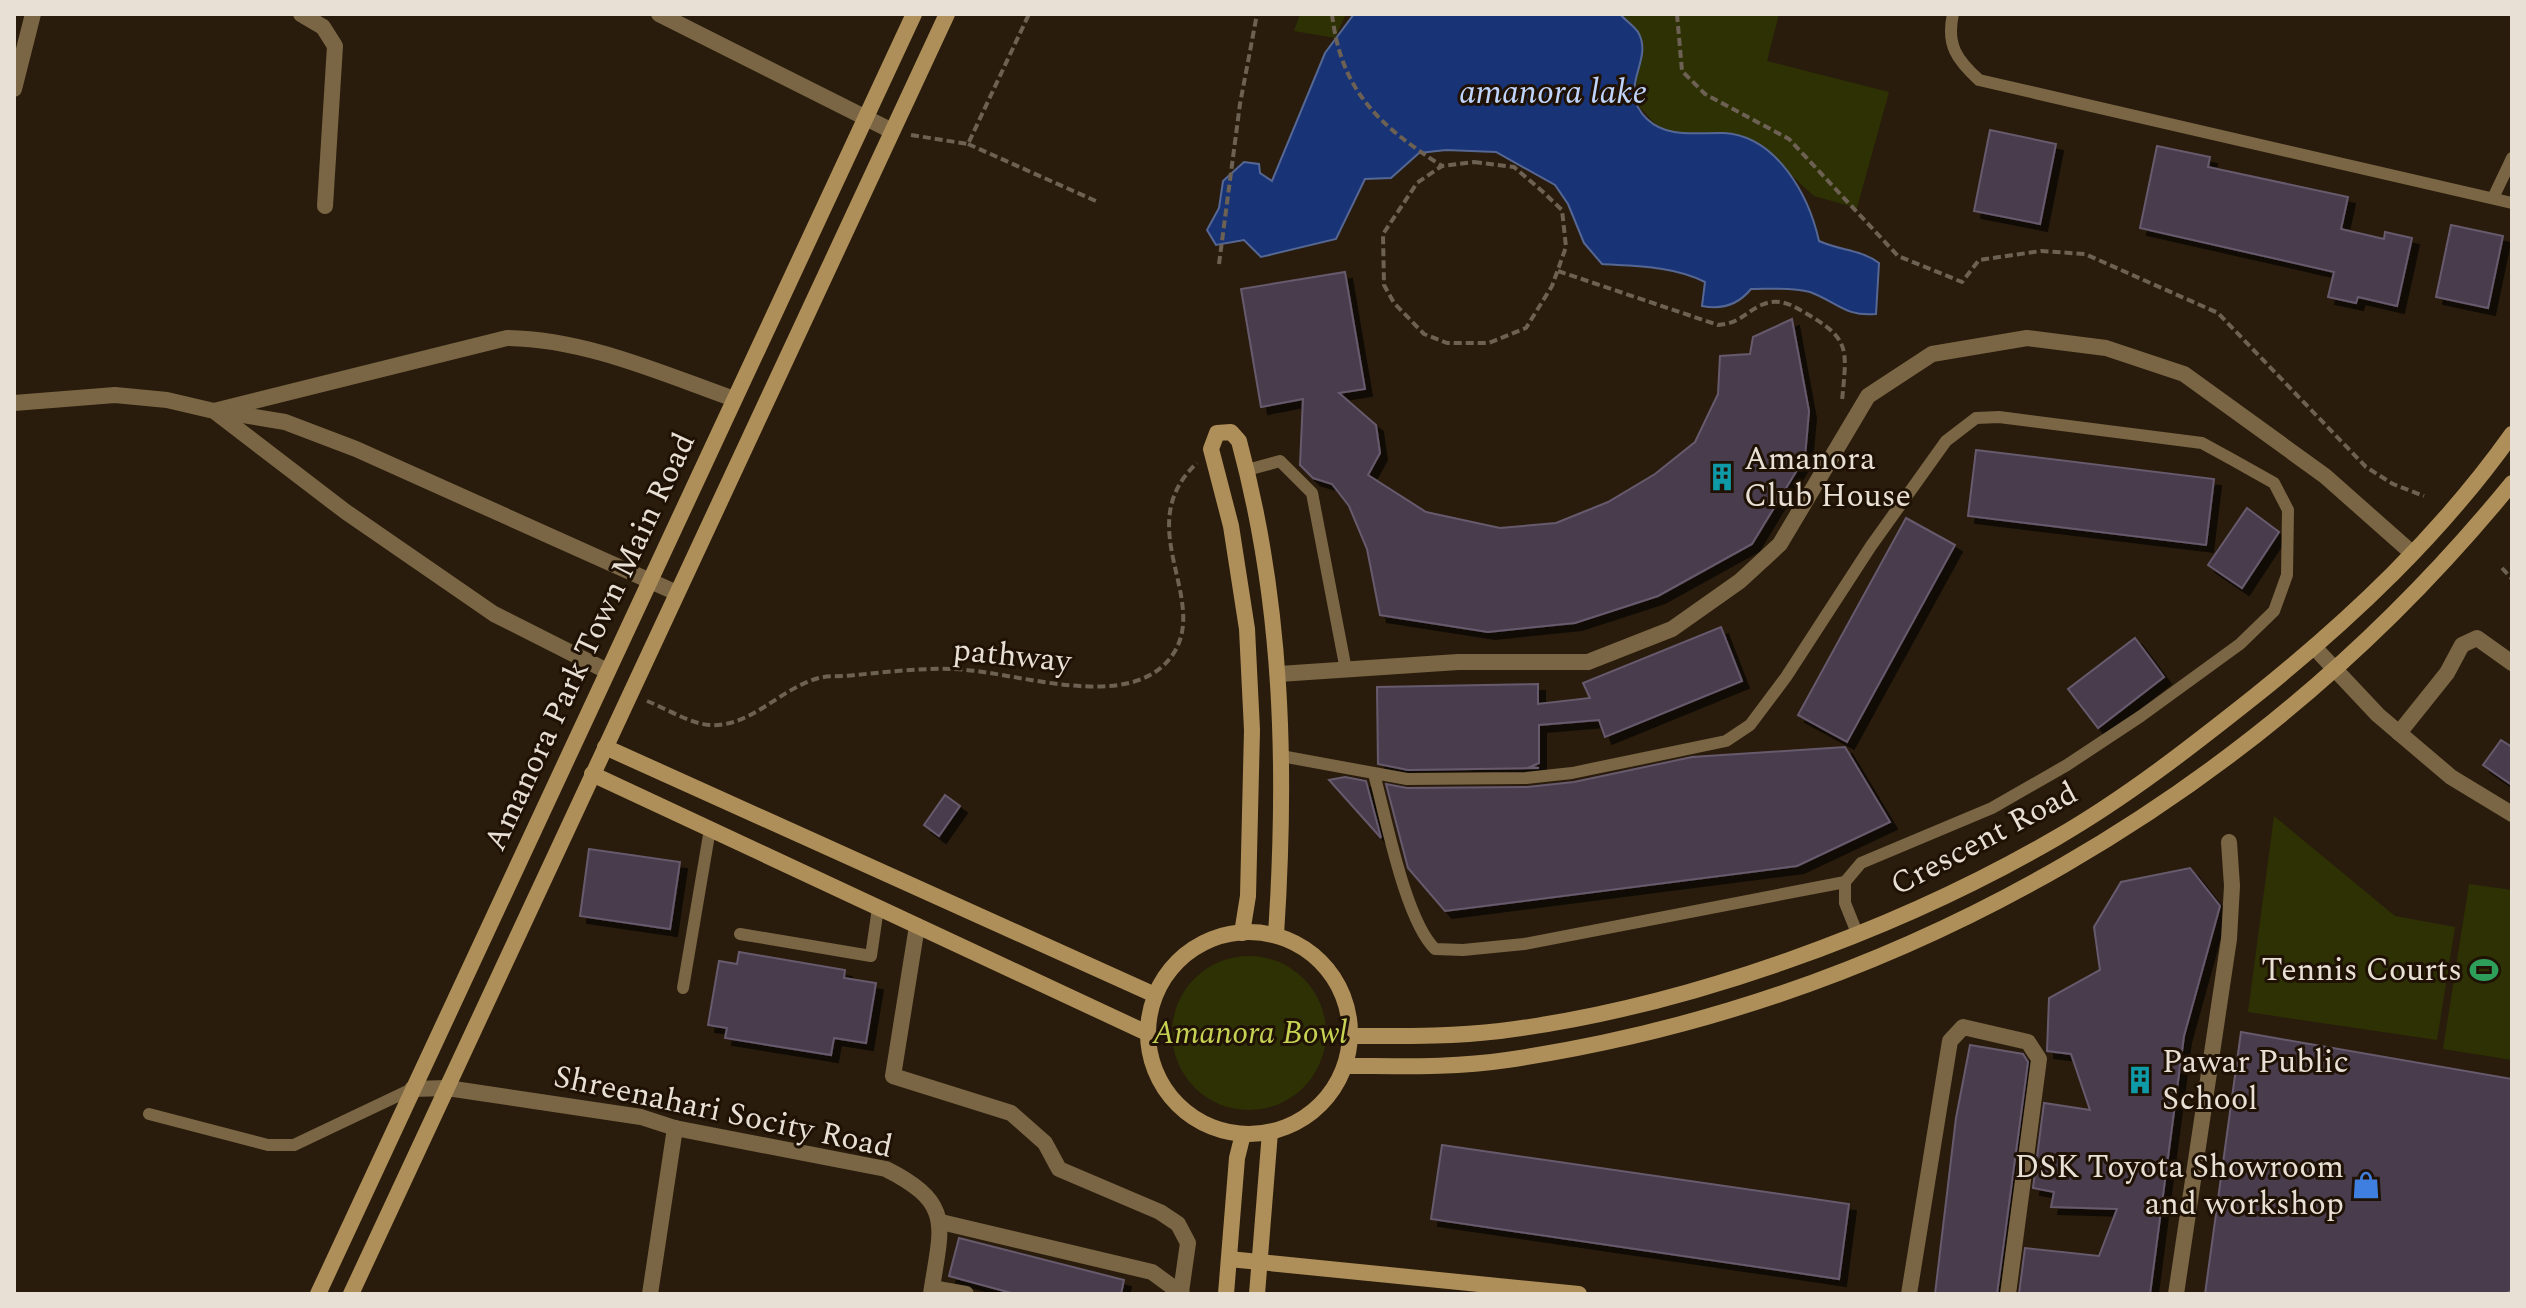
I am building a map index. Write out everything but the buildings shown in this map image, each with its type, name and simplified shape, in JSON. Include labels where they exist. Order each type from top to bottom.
[{"type":"main road","name":"Amanora Park Town Main Road","points":[[318,1294],[914,14]]},
{"type":"main road","name":"Amanora Park Town Main Road","points":[[351,1294],[947,14]]},
{"type":"main road","points":[[1242,933],[1248,896],[1252,730],[1247,629],[1231,526],[1211,449],[1217,433],[1231,432],[1239,441],[1260,520],[1276,626],[1281,756],[1276,935]]},
{"type":"main road","name":"Crescent Road","points":[[1350,1036],[1435,1036],[1501,1031],[1604,1012],[1750,972],[1857,933],[1965,886],[2068,831],[2165,765],[2314,647],[2412,553],[2512,434]]},
{"type":"main road","name":"Crescent Road","points":[[1345,1066],[1436,1066],[1505,1061],[1610,1041],[1759,1000],[1906,946],[2071,865],[2146,817],[2368,640],[2460,547],[2512,483]]},
{"type":"main road","points":[[605,747],[1155,995]]},
{"type":"main road","points":[[592,774],[1147,1033]]},
{"type":"main road","points":[[1242,933],[1276,935],[1302,947],[1325,966],[1345,1001],[1350,1036],[1345,1066],[1329,1095],[1316,1109],[1300,1121],[1270,1132],[1243,1134],[1205,1124],[1174,1100],[1154,1066],[1147,1033],[1155,995],[1170,972],[1199,945],[1242,933]]},
{"type":"main road","points":[[1257,1294],[1270,1132]]},
{"type":"main road","points":[[1226,1294],[1237,1158],[1243,1134]]},
{"type":"main road","points":[[1229,1259],[1579,1294]]},
{"type":"street","points":[[14,89],[33,14]]},
{"type":"street","points":[[301,14],[323,27],[335,46],[325,206]]},
{"type":"street","points":[[659,14],[866,115],[892,131]]},
{"type":"street","points":[[214,411],[507,338],[540,338],[588,350],[734,399]]},
{"type":"street","points":[[1279,674],[1458,662],[1588,662],[1672,629],[1740,581],[1780,544],[1868,396],[1932,354],[2027,338],[2106,348],[2184,374],[2325,476],[2412,553]]},
{"type":"street","points":[[14,403],[115,395],[167,400],[299,427],[504,513],[677,593]]},
{"type":"street","points":[[214,411],[346,512],[494,614],[607,671]]},
{"type":"street","points":[[2399,733],[2447,673],[2462,645],[2477,638],[2512,663]]},
{"type":"street","points":[[2314,647],[2399,733],[2451,777],[2512,814]]},
{"type":"street","points":[[2176,1294],[2229,939],[2232,886],[2229,842]]},
{"type":"street","points":[[917,926],[893,1076],[1011,1113],[1045,1143],[1059,1169],[1160,1212],[1178,1224],[1188,1243],[1182,1293],[1152,1272],[941,1222],[931,1291],[966,1294]]},
{"type":"street","points":[[1909,1294],[1950,1041],[1963,1027],[2028,1042],[2039,1059],[2008,1294]]},
{"type":"street","name":"Shreenahari Socity Road","points":[[412,1089],[447,1088],[641,1117],[675,1128],[886,1169],[915,1184],[933,1201],[941,1222]]},
{"type":"street","points":[[650,1294],[675,1128]]},
{"type":"lane","points":[[1953,14],[1948,33],[1956,59],[1979,80],[2512,203]]},
{"type":"lane","points":[[2493,198],[2512,158]]},
{"type":"lane","points":[[1281,756],[1407,779],[1542,776],[1726,741],[1750,725],[1786,677],[1871,546],[1946,441],[1976,418],[1999,417],[2202,443],[2274,483],[2288,510],[2287,575],[2274,611],[2240,644],[2067,765],[1992,808],[1861,863],[1845,882],[1524,944],[1463,950],[1435,949],[1426,941],[1415,916],[1374,774]]},
{"type":"lane","points":[[1247,470],[1280,461],[1312,493],[1346,670]]},
{"type":"lane","points":[[683,988],[710,829]]},
{"type":"lane","points":[[1845,882],[1845,903],[1857,933]]},
{"type":"lane","points":[[740,934],[871,956],[878,908]]},
{"type":"lane","points":[[149,1114],[268,1145],[294,1145],[412,1089]]},
{"type":"path","points":[[968,144],[1029,14]]},
{"type":"path","points":[[1219,264],[1240,104],[1257,14]]},
{"type":"path","points":[[1332,14],[1345,70],[1372,111],[1394,135],[1442,166]]},
{"type":"path","points":[[1677,14],[1682,71],[1705,94],[1789,139],[1817,164],[1898,256],[1962,282],[1979,260],[2041,251],[2085,254],[2218,313],[2366,467],[2393,484],[2424,496]]},
{"type":"path","points":[[892,131],[968,144],[1098,202]]},
{"type":"path","points":[[1474,162],[1514,167],[1562,210],[1566,247],[1558,271],[1526,328],[1489,343],[1447,343],[1410,324],[1384,285],[1383,234],[1417,183],[1442,166],[1474,162]]},
{"type":"path","points":[[1558,271],[1718,325],[1735,324],[1768,302],[1788,303],[1836,330],[1846,358],[1842,402]]},
{"type":"path","name":"pathway","points":[[630,694],[708,725],[744,720],[780,695],[819,678],[953,669],[1097,688],[1134,685],[1153,675],[1174,653],[1184,629],[1169,539],[1171,497],[1183,475],[1211,449]]},
{"type":"path","points":[[2502,568],[2512,579]]},
{"type":"green space","points":[[1300,14],[1346,14],[1335,38],[1294,31]]},
{"type":"green space","points":[[1621,14],[1779,14],[1767,61],[1889,92],[1857,208],[1814,196],[1779,164],[1727,133],[1682,134],[1660,129],[1636,103],[1638,32]]},
{"type":"green space","points":[[2274,816],[2395,916],[2455,927],[2437,1040],[2248,1012]]},
{"type":"green space","name":"Tennis Courts","points":[[2469,884],[2512,890],[2512,1060],[2443,1049]]},
{"type":"green space","name":"Amanora Bowl","points":[[1249,956],[1279,962],[1304,978],[1320,1003],[1326,1033],[1320,1063],[1304,1088],[1279,1104],[1249,1110],[1219,1104],[1194,1088],[1178,1063],[1172,1033],[1178,1003],[1194,978],[1219,962]]},
{"type":"water","name":"amanora lake","points":[[1354,14],[1620,14],[1638,32],[1642,43],[1634,96],[1638,108],[1647,119],[1673,132],[1724,133],[1743,137],[1775,157],[1799,188],[1819,241],[1865,255],[1879,263],[1876,314],[1849,311],[1810,292],[1789,289],[1751,289],[1729,305],[1702,306],[1705,282],[1654,268],[1602,264],[1584,243],[1568,204],[1555,185],[1496,152],[1446,150],[1419,153],[1391,178],[1365,179],[1336,239],[1261,257],[1244,240],[1216,245],[1207,230],[1219,208],[1223,181],[1244,162],[1259,164],[1260,173],[1272,181],[1325,53]]},
{"type":"place","name":"Amanora Club House","points":[[1722,477]]},
{"type":"place","name":"Tennis Courts","points":[[2484,970]]},
{"type":"place","name":"Pawar Public School","points":[[2140,1080]]},
{"type":"place","name":"DSK Toyota Showroom and workshop","points":[[2366,1185]]}]
